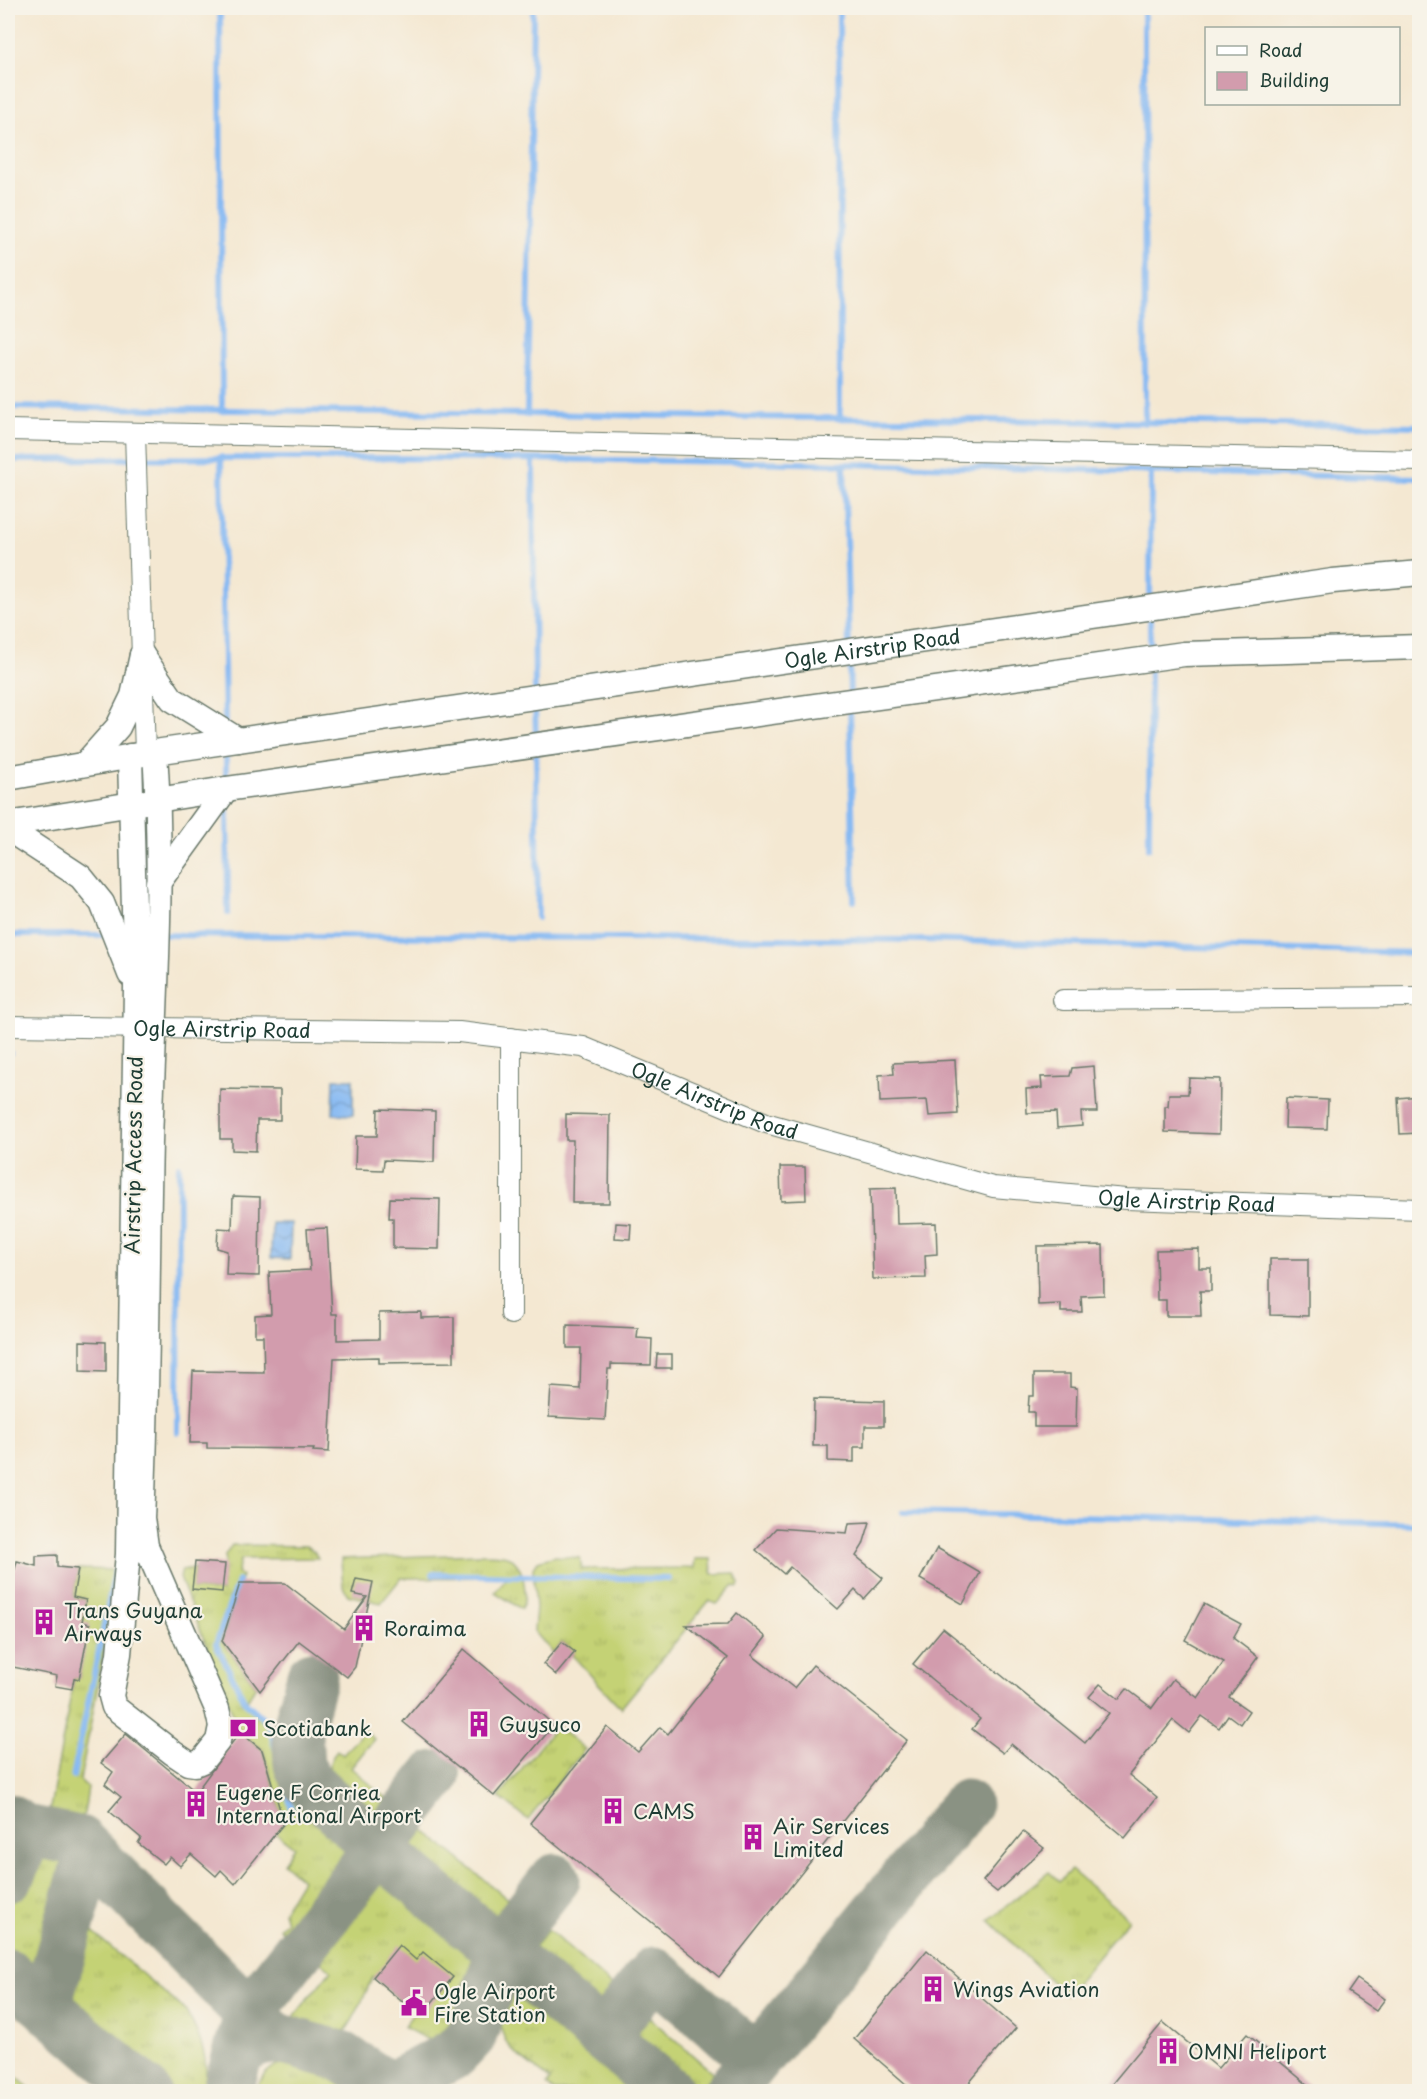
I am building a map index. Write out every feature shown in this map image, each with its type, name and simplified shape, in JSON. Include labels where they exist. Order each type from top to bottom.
[{"type":"street","points":[[8,430],[1419,461]]},
{"type":"street","points":[[135,433],[144,754]]},
{"type":"street","name":"Ogle Airstrip Road","points":[[8,778],[87,763],[238,740],[1333,581],[1419,573]]},
{"type":"street","points":[[8,826],[226,789],[1184,654],[1419,647]]},
{"type":"street","points":[[142,655],[172,699],[238,740]]},
{"type":"street","points":[[87,763],[118,727],[133,696],[142,655]]},
{"type":"street","name":"Airstrip Access Road","points":[[137,1550],[219,1718],[221,1726],[218,1741],[202,1761],[195,1764],[188,1763],[173,1753],[114,1707],[111,1701],[137,1550],[135,1518],[137,1462],[128,1408],[145,1027],[158,883],[159,799],[144,754]]},
{"type":"street","name":"Airstrip Access Road","points":[[144,754],[131,804],[136,987],[145,1027]]},
{"type":"street","points":[[158,883],[226,789]]},
{"type":"street","points":[[8,826],[81,877],[102,903],[136,987]]},
{"type":"street","points":[[1063,1000],[1419,997]]},
{"type":"street","name":"Ogle Airstrip Road","points":[[8,1026],[459,1032],[583,1047],[766,1123],[993,1187],[1126,1199],[1419,1209]]},
{"type":"street","points":[[511,1038],[511,1314]]},
{"type":"green space","points":[[232,1545],[306,1546],[314,1551],[318,1558],[241,1559],[237,1573],[242,1576],[222,1641],[256,1686],[246,1702],[273,1728],[284,1718],[290,1724],[288,1751],[298,1793],[305,1804],[358,1857],[356,1867],[295,1941],[279,1928],[286,1921],[283,1911],[302,1880],[283,1863],[294,1847],[276,1833],[284,1823],[263,1750],[240,1732],[180,1578],[182,1570],[194,1568],[193,1589],[222,1592],[225,1556]]},
{"type":"green space","points":[[502,1555],[514,1561],[524,1581],[525,1597],[521,1609],[495,1592],[507,1577],[401,1578],[381,1603],[348,1595],[343,1587],[341,1559]]},
{"type":"green space","points":[[555,1556],[580,1558],[582,1569],[694,1568],[695,1559],[711,1559],[712,1574],[735,1573],[739,1584],[738,1587],[734,1585],[717,1604],[709,1601],[621,1708],[572,1655],[574,1652],[562,1642],[553,1653],[534,1631],[536,1608],[533,1568],[538,1561]]},
{"type":"green space","points":[[78,1569],[120,1570],[80,1780],[88,1788],[84,1814],[76,1826],[65,1828],[52,1820],[50,1808],[74,1678],[79,1678],[89,1624],[71,1620],[72,1615],[83,1616],[86,1600],[73,1597]]},
{"type":"green space","points":[[556,1726],[585,1749],[528,1820],[499,1797]]},
{"type":"green space","points":[[364,1730],[374,1739],[351,1768],[400,1809],[378,1838],[336,1800],[327,1778],[329,1765],[337,1750],[343,1755]]},
{"type":"green space","points":[[424,1830],[512,1903],[513,1913],[498,1930],[488,1931],[401,1854]]},
{"type":"green space","points":[[51,1848],[65,1849],[74,1862],[67,1913],[54,1960],[42,1970],[26,1973],[8,1958],[8,1900],[33,1874],[45,1852]]},
{"type":"green space","points":[[1071,1870],[1129,1919],[1066,1996],[989,1920],[1049,1872],[1059,1881]]},
{"type":"green space","points":[[389,1877],[397,1880],[485,1959],[485,1971],[468,2000],[460,2027],[455,2035],[441,2042],[426,2039],[404,2027],[414,2012],[373,1977],[348,2027],[333,2041],[314,2040],[297,2033],[292,2023],[296,2014],[331,1970],[313,1955],[372,1881]]},
{"type":"green space","points":[[83,1924],[186,2011],[203,2050],[206,2070],[203,2091],[166,2091],[76,2016],[68,2001],[68,1991]]},
{"type":"green space","points":[[548,1930],[617,1990],[617,2003],[608,2013],[597,2015],[589,2013],[525,1958]]},
{"type":"green space","points":[[515,1980],[650,2091],[554,2091],[547,2085],[550,2080],[516,2053],[503,2036],[499,2017],[499,1997],[507,1983]]},
{"type":"green space","points":[[643,2018],[651,2019],[712,2072],[716,2080],[714,2091],[685,2091],[632,2046],[628,2037],[628,2028]]},
{"type":"green space","points":[[304,2055],[343,2066],[370,2091],[256,2091],[268,2071],[281,2063]]},
{"type":"green space","points":[[8,2070],[33,2091],[8,2091]]},
{"type":"water","points":[[334,1079],[353,1079],[353,1115],[333,1114]]},
{"type":"water","points":[[272,1223],[291,1223],[290,1259],[271,1258]]},
{"type":"building","points":[[955,1060],[958,1114],[929,1116],[927,1100],[880,1102],[879,1075],[894,1074],[893,1063]]},
{"type":"building","points":[[1094,1066],[1097,1112],[1081,1112],[1082,1126],[1057,1128],[1056,1112],[1027,1113],[1026,1089],[1042,1088],[1041,1077],[1070,1076],[1072,1068]]},
{"type":"building","points":[[1189,1078],[1220,1079],[1219,1134],[1165,1132],[1165,1106],[1168,1106],[1169,1094],[1188,1094]]},
{"type":"building","points":[[220,1089],[280,1090],[280,1120],[257,1120],[256,1151],[232,1150],[232,1139],[220,1139]]},
{"type":"building","points":[[1419,1096],[1419,1133],[1400,1134],[1398,1098]]},
{"type":"building","points":[[1286,1098],[1328,1100],[1327,1129],[1285,1128]]},
{"type":"building","points":[[378,1109],[435,1111],[434,1162],[384,1160],[383,1170],[355,1169],[356,1136],[377,1136]]},
{"type":"building","points":[[566,1114],[610,1115],[609,1203],[572,1203],[573,1140],[566,1140]]},
{"type":"building","points":[[780,1167],[805,1167],[806,1200],[781,1201]]},
{"type":"building","points":[[896,1188],[897,1224],[936,1223],[937,1254],[925,1255],[926,1278],[873,1279],[870,1189]]},
{"type":"building","points":[[233,1196],[260,1197],[259,1276],[226,1275],[227,1251],[217,1248],[218,1228],[232,1229]]},
{"type":"building","points":[[390,1198],[440,1199],[439,1249],[393,1248],[393,1218],[389,1218]]},
{"type":"building","points":[[616,1223],[631,1224],[630,1239],[615,1238]]},
{"type":"building","points":[[327,1228],[332,1314],[337,1314],[337,1340],[379,1339],[379,1313],[421,1312],[421,1318],[454,1317],[454,1362],[379,1363],[379,1357],[334,1358],[329,1452],[313,1451],[314,1449],[207,1448],[207,1443],[190,1443],[193,1371],[264,1372],[263,1336],[255,1336],[255,1315],[271,1314],[269,1272],[310,1270],[307,1229]]},
{"type":"building","points":[[1103,1245],[1104,1295],[1081,1296],[1082,1312],[1061,1312],[1061,1304],[1038,1305],[1037,1246]]},
{"type":"building","points":[[1199,1249],[1199,1268],[1211,1268],[1211,1291],[1200,1291],[1201,1316],[1166,1316],[1166,1300],[1157,1300],[1156,1250]]},
{"type":"building","points":[[1270,1259],[1308,1259],[1308,1316],[1270,1315]]},
{"type":"building","points":[[567,1325],[638,1328],[637,1338],[652,1339],[651,1365],[611,1364],[611,1369],[608,1369],[605,1420],[549,1417],[551,1387],[580,1389],[581,1348],[567,1348]]},
{"type":"building","points":[[80,1341],[106,1342],[106,1372],[80,1371]]},
{"type":"building","points":[[657,1354],[672,1354],[672,1368],[656,1368]]},
{"type":"building","points":[[1034,1374],[1070,1374],[1070,1387],[1077,1388],[1076,1427],[1034,1427],[1034,1412],[1028,1412],[1029,1396],[1034,1396]]},
{"type":"building","points":[[814,1399],[884,1401],[884,1426],[865,1426],[865,1447],[854,1447],[854,1462],[828,1461],[828,1446],[813,1446]]},
{"type":"building","points":[[870,1522],[863,1545],[856,1556],[883,1578],[864,1599],[855,1590],[838,1609],[790,1567],[784,1574],[756,1550],[776,1528],[847,1533],[849,1523]]},
{"type":"building","points":[[937,1548],[980,1573],[963,1604],[920,1579]]},
{"type":"building","name":"Trans Guyana Airways","points":[[57,1555],[57,1567],[78,1569],[73,1597],[86,1600],[82,1622],[90,1624],[79,1679],[74,1678],[72,1689],[55,1686],[57,1676],[8,1666],[8,1567],[15,1569],[17,1561],[36,1566],[36,1556]]},
{"type":"building","points":[[195,1562],[225,1564],[222,1592],[192,1589]]},
{"type":"building","points":[[356,1579],[373,1582],[355,1667],[347,1677],[299,1641],[260,1691],[222,1641],[240,1583],[285,1583],[344,1629],[367,1597],[352,1594]]},
{"type":"building","points":[[1204,1604],[1241,1624],[1233,1638],[1258,1657],[1229,1697],[1249,1711],[1240,1724],[1228,1715],[1219,1728],[1202,1716],[1189,1733],[1173,1720],[1129,1775],[1157,1798],[1125,1838],[1011,1744],[1003,1753],[972,1729],[980,1719],[913,1664],[943,1628],[1085,1743],[1109,1713],[1089,1697],[1100,1684],[1119,1699],[1127,1689],[1152,1708],[1173,1679],[1198,1698],[1224,1662],[1185,1640]]},
{"type":"building","points":[[737,1613],[766,1637],[752,1655],[794,1688],[813,1665],[907,1740],[719,1977],[530,1823],[607,1727],[638,1752],[660,1727],[668,1734],[728,1658],[686,1625],[728,1624]]},
{"type":"building","points":[[562,1642],[575,1652],[556,1675],[543,1664]]},
{"type":"building","name":"Guysuco","points":[[464,1649],[554,1725],[494,1796],[403,1722]]},
{"type":"building","name":"Eugene F Corriea International Airport","points":[[240,1732],[262,1750],[284,1823],[235,1884],[221,1870],[216,1876],[191,1854],[180,1866],[170,1857],[164,1864],[138,1843],[141,1838],[109,1811],[121,1797],[105,1784],[113,1772],[101,1763],[126,1734],[196,1792]]},
{"type":"building","points":[[1023,1832],[1044,1848],[997,1892],[983,1881]]},
{"type":"building","points":[[399,1945],[416,1960],[423,1952],[453,1977],[420,2017],[373,1977]]},
{"type":"building","name":"Wings Aviation","points":[[927,1950],[1016,2028],[962,2091],[914,2091],[854,2039]]},
{"type":"building","points":[[1357,1979],[1385,1999],[1376,2011],[1348,1992]]},
{"type":"building","name":"OMNI Heliport","points":[[1163,2022],[1218,2068],[1247,2034],[1315,2091],[1106,2091]]},
{"type":"waterway","points":[[220,8],[222,411]]},
{"type":"waterway","points":[[527,415],[533,8]]},
{"type":"waterway","points":[[839,8],[840,419]]},
{"type":"waterway","points":[[1144,8],[1145,423]]},
{"type":"waterway","points":[[8,407],[1420,426]]},
{"type":"waterway","points":[[221,457],[225,726]]},
{"type":"waterway","points":[[8,460],[321,458],[636,460],[1420,478]]},
{"type":"waterway","points":[[533,461],[535,692]]},
{"type":"waterway","points":[[844,464],[849,646]]},
{"type":"waterway","points":[[1150,602],[1151,474]]},
{"type":"waterway","points":[[1150,612],[1150,653]]},
{"type":"waterway","points":[[849,656],[850,697]]},
{"type":"waterway","points":[[1149,848],[1150,663]]},
{"type":"waterway","points":[[535,703],[536,740]]},
{"type":"waterway","points":[[850,707],[854,901]]},
{"type":"waterway","points":[[226,748],[226,783]]},
{"type":"waterway","points":[[536,751],[538,918]]},
{"type":"waterway","points":[[227,802],[228,913]]},
{"type":"waterway","points":[[8,935],[108,935]]},
{"type":"waterway","points":[[163,935],[922,940],[1420,953]]},
{"type":"waterway","points":[[178,1432],[179,1166]]},
{"type":"waterway","points":[[903,1512],[1420,1524]]},
{"type":"waterway","points":[[73,1777],[115,1571]]},
{"type":"waterway","points":[[433,1574],[669,1579]]},
{"type":"waterway","points":[[238,1581],[216,1644],[245,1702],[269,1726],[292,1810]]},
{"type":"taxiway","points":[[312,1676],[297,1732],[299,1765],[307,1781],[377,1848],[669,2092]]},
{"type":"taxiway","points":[[227,2092],[250,2012],[435,1776]]},
{"type":"taxiway","points":[[729,2092],[966,1805]]},
{"type":"taxiway","points":[[8,1819],[26,1830],[79,1841],[274,2036]]},
{"type":"taxiway","points":[[8,1877],[18,1857],[26,1830]]},
{"type":"taxiway","points":[[49,2010],[50,1991],[90,1852]]},
{"type":"taxiway","points":[[390,2088],[454,2054],[471,2036],[493,1977],[499,1950],[555,1879]]},
{"type":"taxiway","points":[[603,2036],[654,1972],[756,2059]]},
{"type":"taxiway","points":[[8,1974],[146,2092]]},
{"type":"taxiway","points":[[241,2050],[259,2041],[277,2038],[341,2056],[390,2088],[392,2092]]},
{"type":"place","name":"Trans Guyana Airways","points":[[44,1622]]},
{"type":"place","name":"Roraima","points":[[364,1628]]},
{"type":"place","name":"Guysuco","points":[[479,1724]]},
{"type":"place","name":"Scotiabank","points":[[243,1728]]},
{"type":"place","name":"Eugene F Corriea International Airport","points":[[196,1804]]},
{"type":"place","name":"CAMS","points":[[613,1811]]},
{"type":"place","name":"Air Services Limited","points":[[753,1837]]},
{"type":"place","name":"Wings Aviation","points":[[933,1989]]},
{"type":"place","name":"Ogle Airport Fire Station","points":[[414,2003]]},
{"type":"place","name":"OMNI Heliport","points":[[1168,2051]]}]
